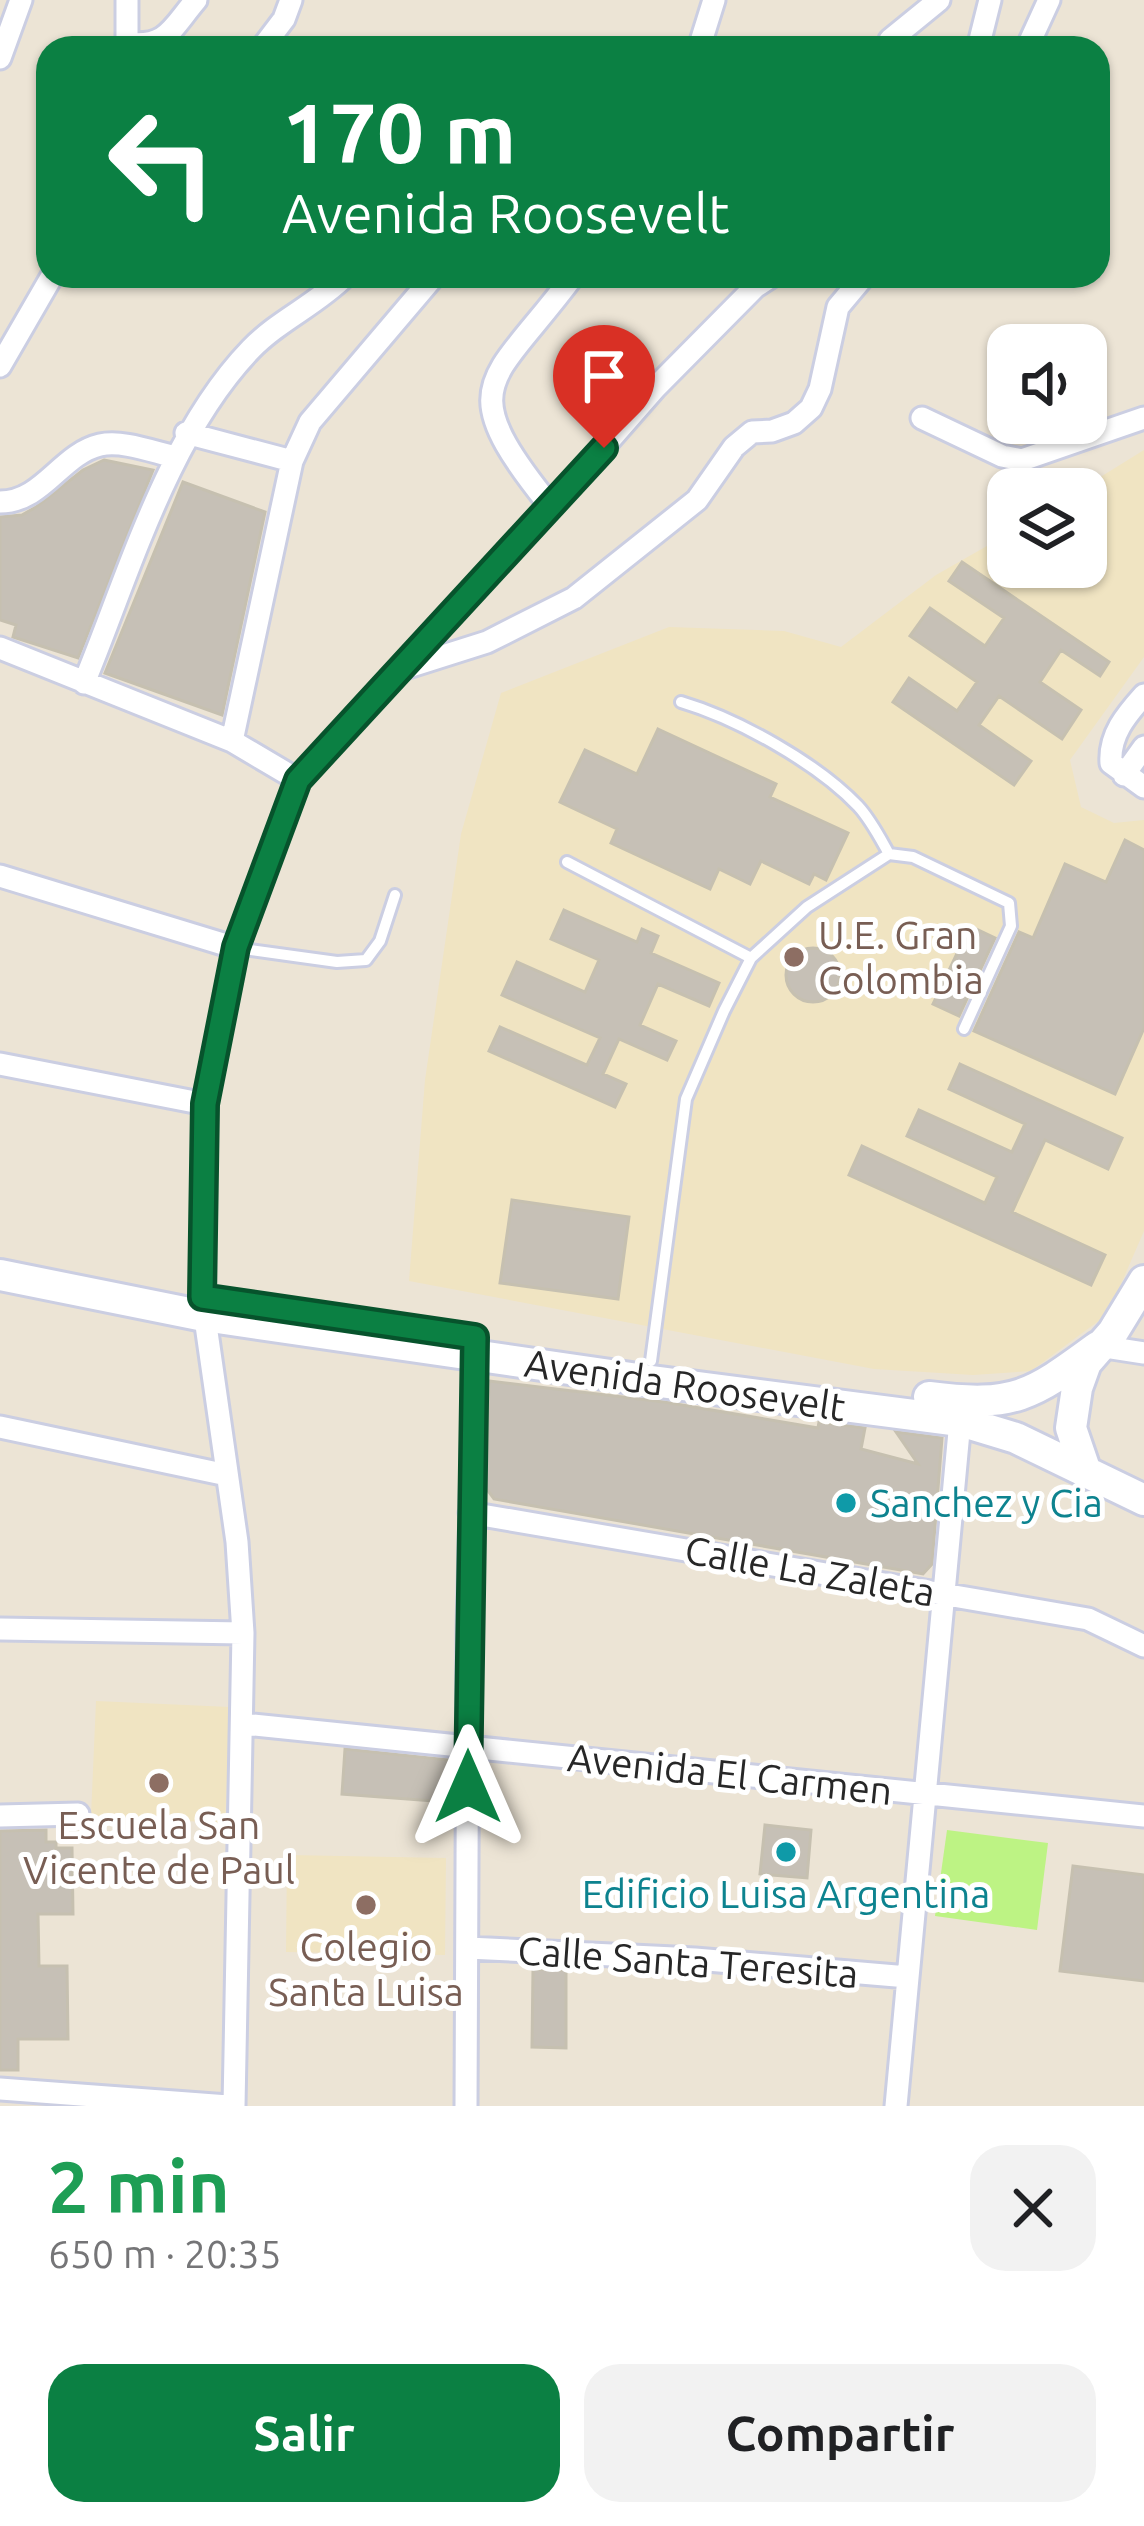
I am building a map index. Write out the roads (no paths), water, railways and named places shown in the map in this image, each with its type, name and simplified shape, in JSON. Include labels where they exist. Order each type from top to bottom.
[{"type":"street","points":[[0,58],[21,0]]},
{"type":"street","points":[[127,0],[127,36]]},
{"type":"street","points":[[165,36],[196,0]]},
{"type":"street","points":[[271,36],[291,0]]},
{"type":"street","points":[[703,36],[715,0]]},
{"type":"street","points":[[895,36],[939,0]]},
{"type":"street","points":[[981,36],[990,0]]},
{"type":"street","points":[[1032,36],[1049,0]]},
{"type":"street","points":[[0,366],[45,288]]},
{"type":"street","points":[[84,683],[186,433],[250,349],[332,288]]},
{"type":"street","points":[[232,741],[292,461],[310,422],[424,288]]},
{"type":"street","points":[[551,508],[504,445],[493,416],[493,378],[563,288]]},
{"type":"street","points":[[0,2090],[231,2106],[243,1633],[237,1542],[203,1307],[205,1104],[236,947],[298,780],[551,508],[655,388],[753,288]]},
{"type":"street","points":[[404,668],[488,642],[574,598],[697,500],[734,447],[752,432],[794,423],[811,408],[820,389],[838,307],[853,288]]},
{"type":"street","points":[[922,418],[1002,456],[1022,460],[1144,418]]},
{"type":"street","points":[[186,433],[292,461]]},
{"type":"street","points":[[0,502],[34,493],[88,450],[103,444],[176,457]]},
{"type":"street","points":[[0,648],[232,741],[298,780]]},
{"type":"street","points":[[1144,695],[1125,716],[1110,747],[1111,763],[1144,787]]},
{"type":"street","points":[[1124,775],[1144,747]]},
{"type":"street","points":[[0,876],[236,947]]},
{"type":"street","points":[[0,1064],[205,1104]]},
{"type":"street","name":"Avenida Roosevelt","points":[[0,1256],[203,1307]]},
{"type":"street","name":"Avenida Roosevelt","points":[[0,1275],[960,1421],[1016,1438],[1144,1500]]},
{"type":"street","points":[[1085,1469],[1070,1413],[1086,1363],[1114,1331],[1144,1281]]},
{"type":"street","points":[[1100,1346],[1144,1353]]},
{"type":"street","name":"Avenida Roosevelt","points":[[475,1347],[651,1361],[963,1401],[1016,1397],[1060,1378],[1100,1346]]},
{"type":"street","points":[[466,2106],[475,1347]]},
{"type":"street","points":[[896,2106],[960,1421]]},
{"type":"street","points":[[0,1427],[227,1475]]},
{"type":"street","name":"Calle La Zaleta","points":[[470,1513],[1088,1619],[1144,1646]]},
{"type":"street","points":[[0,1629],[243,1633]]},
{"type":"street","name":"Avenida El Carmen","points":[[244,1724],[1144,1816]]},
{"type":"street","points":[[0,1816],[78,1814]]},
{"type":"street","name":"Calle Santa Teresita","points":[[468,1948],[694,1959],[908,1977]]},
{"type":"lane","points":[[681,702],[715,712],[830,779],[862,810],[889,854]]},
{"type":"lane","points":[[651,1361],[686,1099],[751,958],[807,907],[889,854],[913,857],[1009,903],[1011,926],[964,1029]]},
{"type":"lane","points":[[566,862],[751,958]]},
{"type":"lane","points":[[236,947],[337,962],[366,960],[380,941],[395,895]]},
{"type":"place","name":"U.E. Gran Colombia","points":[[794,957]]},
{"type":"place","name":"Sanchez y Cia","points":[[846,1503]]},
{"type":"place","name":"Escuela San Vicente de Paul","points":[[159,1783]]},
{"type":"place","name":"Edificio Luisa Argentina","points":[[786,1852]]},
{"type":"place","name":"Colegio Santa Luisa","points":[[366,1905]]}]
